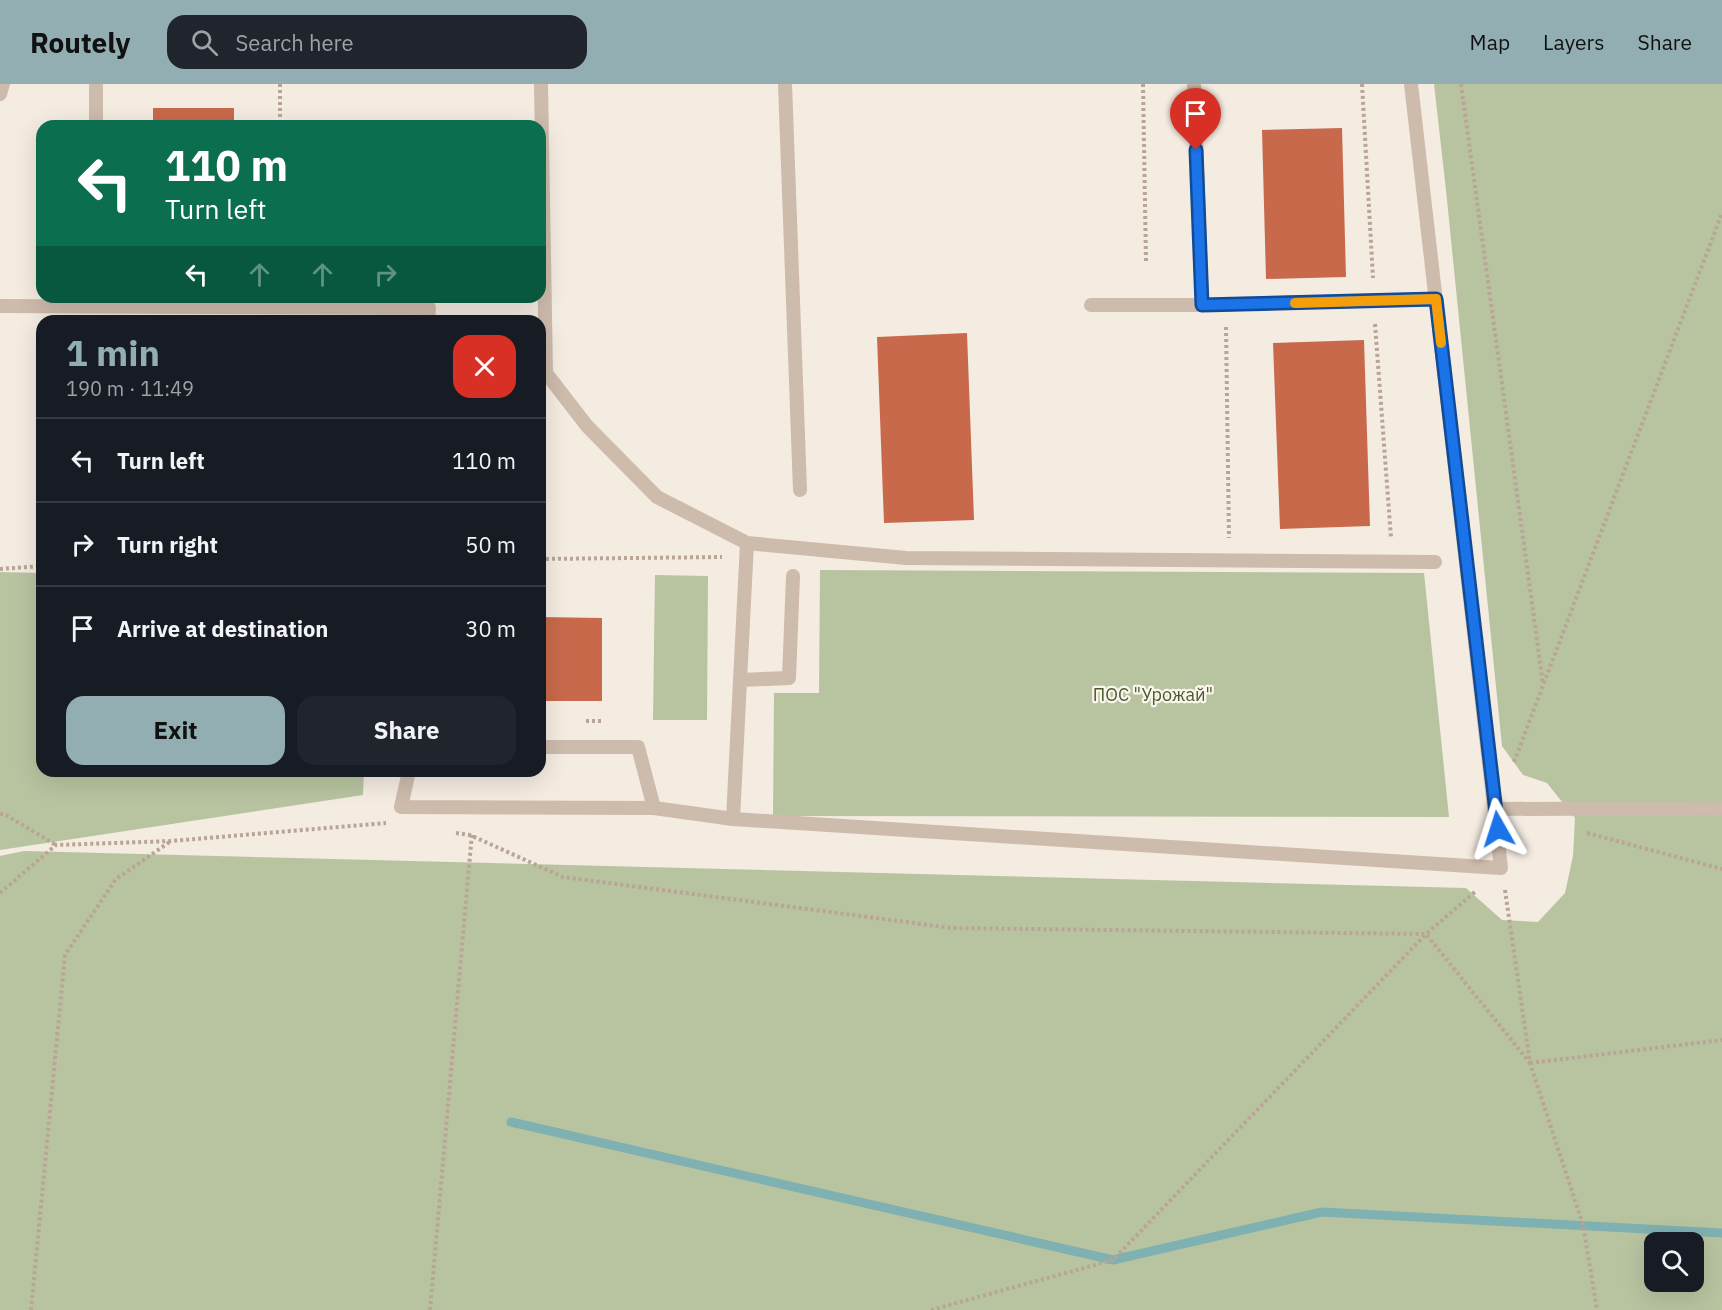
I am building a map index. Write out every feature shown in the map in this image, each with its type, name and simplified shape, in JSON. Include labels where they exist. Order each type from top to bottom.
[{"type":"lane","points":[[0,94],[3,84]]},
{"type":"lane","points":[[96,84],[96,120]]},
{"type":"lane","points":[[542,84],[542,120]]},
{"type":"lane","points":[[785,84],[800,490]]},
{"type":"lane","points":[[1194,84],[1202,305]]},
{"type":"lane","points":[[408,777],[401,807],[654,808],[733,819],[1502,868],[1411,84]]},
{"type":"lane","points":[[1091,305],[1202,305],[1436,299]]},
{"type":"lane","points":[[0,306],[71,303]]},
{"type":"lane","points":[[151,303],[429,308],[428,315]]},
{"type":"lane","points":[[546,373],[587,426],[657,497],[747,550],[906,558],[1436,562]]},
{"type":"lane","points":[[733,819],[747,550]]},
{"type":"lane","points":[[741,680],[789,678],[793,576]]},
{"type":"lane","points":[[546,747],[638,747],[654,808]]},
{"type":"lane","points":[[1496,809],[1722,808]]},
{"type":"path","points":[[280,84],[280,120]]},
{"type":"path","points":[[1143,84],[1146,262]]},
{"type":"path","points":[[1461,84],[1543,684]]},
{"type":"path","points":[[1512,768],[1722,213]]},
{"type":"path","points":[[546,559],[747,550]]},
{"type":"path","points":[[0,569],[36,566]]},
{"type":"path","points":[[2,814],[56,845],[172,841],[396,824]]},
{"type":"path","points":[[449,832],[470,835],[563,877],[952,928],[1426,934]]},
{"type":"path","points":[[1586,833],[1722,869]]},
{"type":"path","points":[[430,1310],[470,835]]},
{"type":"path","points":[[31,1310],[65,955],[116,879],[172,841]]},
{"type":"path","points":[[0,893],[56,845]]},
{"type":"path","points":[[931,1310],[1113,1260],[1426,934],[1502,868]]},
{"type":"path","points":[[1502,868],[1530,1063],[1584,1226],[1597,1310]]},
{"type":"path","points":[[1426,934],[1530,1063]]},
{"type":"path","points":[[1530,1063],[1722,1040]]},
{"type":"green space","points":[[1434,84],[1722,84],[1722,1310],[0,1310],[0,856],[24,851],[1466,888],[1502,920],[1538,922],[1565,893],[1573,856],[1575,818],[1547,783],[1523,775],[1502,746]]},
{"type":"green space","name":"ПОС \"Урожай\"","points":[[820,570],[1424,573],[1449,817],[773,816],[774,693],[819,693]]},
{"type":"green space","points":[[0,572],[36,573],[36,777],[364,777],[363,795],[0,850]]},
{"type":"green space","points":[[655,575],[708,576],[707,720],[653,720]]},
{"type":"building","points":[[153,108],[234,108],[234,120],[153,120]]},
{"type":"building","points":[[1342,128],[1346,277],[1266,279],[1262,130]]},
{"type":"building","points":[[967,333],[974,520],[884,523],[877,337]]},
{"type":"building","points":[[1364,340],[1370,526],[1280,529],[1273,343]]},
{"type":"building","points":[[546,617],[602,618],[602,701],[546,701]]},
{"type":"waterway","points":[[511,1122],[1113,1260],[1322,1212],[1722,1233]]},
{"type":"slow traffic","points":[[1295,303],[1436,299],[1441,343]]},
{"type":"route","points":[[1196,150],[1202,305],[1436,299],[1498,829]]}]
